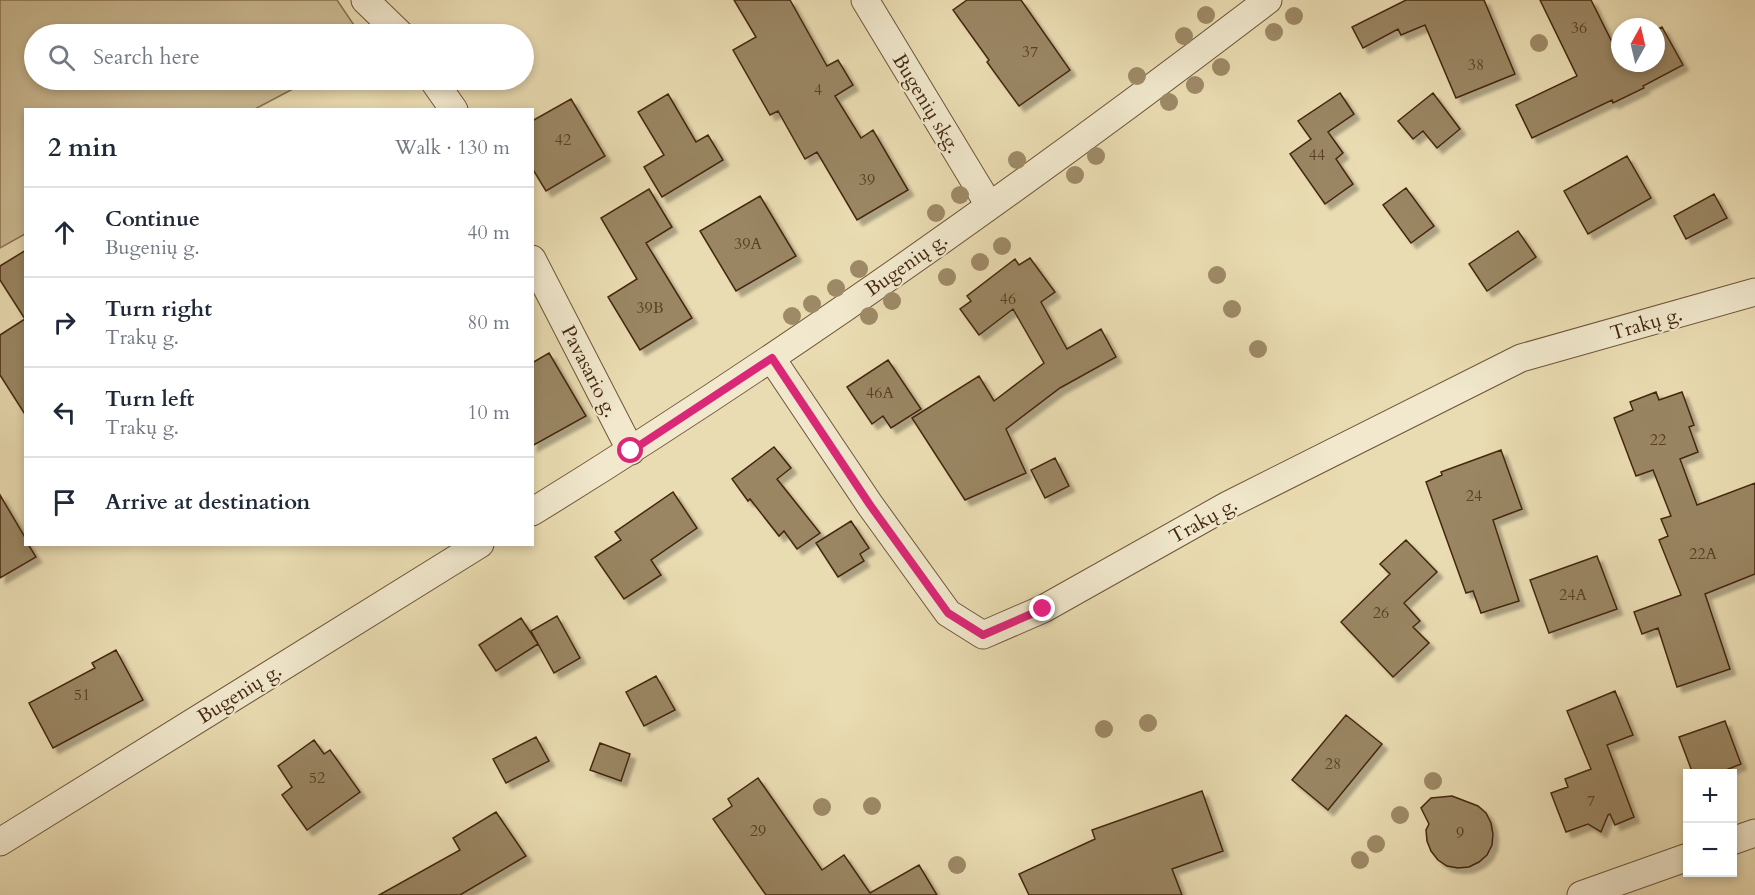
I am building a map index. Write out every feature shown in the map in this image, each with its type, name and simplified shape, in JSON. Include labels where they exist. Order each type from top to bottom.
[{"type":"street","points":[[365,0],[390,24]]},
{"type":"street","name":"Bugenių skg.","points":[[865,0],[989,205]]},
{"type":"street","name":"Bugenių g.","points":[[534,511],[631,451],[772,358],[1120,113],[1268,0]]},
{"type":"street","points":[[440,90],[453,108]]},
{"type":"street","name":"Pavasario g.","points":[[534,263],[631,451]]},
{"type":"street","name":"Trakų g.","points":[[772,358],[870,505],[948,613],[983,635],[1043,609],[1228,505],[1521,358],[1755,292]]},
{"type":"street","name":"Bugenių g.","points":[[0,842],[477,546]]},
{"type":"street","points":[[1737,840],[1755,833]]},
{"type":"street","points":[[1581,895],[1683,859]]},
{"type":"shaded area","points":[[0,0],[337,0],[353,24],[24,24],[24,90],[291,90],[257,108],[24,108],[24,235],[0,248]]},
{"type":"building","points":[[734,0],[790,0],[827,66],[838,60],[853,85],[835,96],[861,138],[873,130],[908,190],[857,220],[817,152],[805,159],[778,111],[770,115],[733,50],[756,37]]},
{"type":"building","points":[[967,0],[1021,0],[1070,70],[1019,106],[953,10]]},
{"type":"building","points":[[1406,0],[1484,0],[1515,74],[1456,98],[1425,25],[1401,35],[1398,29],[1363,48],[1352,27]]},
{"type":"building","points":[[1540,0],[1591,0],[1611,40],[1611,72],[1665,72],[1665,32],[1683,65],[1613,103],[1612,100],[1532,138],[1516,105],[1577,76]]},
{"type":"building","points":[[1340,93],[1354,114],[1328,132],[1343,153],[1336,159],[1353,184],[1325,204],[1290,154],[1311,139],[1298,121]]},
{"type":"building","points":[[1433,93],[1460,129],[1437,148],[1423,131],[1413,139],[1398,121]]},
{"type":"building","points":[[668,94],[696,142],[708,135],[723,160],[662,197],[644,167],[664,155],[638,112]]},
{"type":"building","points":[[571,99],[605,156],[546,191],[534,171],[534,120]]},
{"type":"building","points":[[1627,156],[1651,198],[1588,234],[1564,191]]},
{"type":"building","points":[[1406,188],[1434,226],[1411,243],[1383,205]]},
{"type":"building","points":[[649,189],[672,227],[646,243],[692,318],[640,350],[608,297],[637,279],[601,218]]},
{"type":"building","points":[[1714,194],[1727,218],[1686,239],[1674,216]]},
{"type":"building","points":[[760,196],[796,256],[736,291],[700,231]]},
{"type":"building","points":[[1518,231],[1536,257],[1487,291],[1469,264]]},
{"type":"building","points":[[24,251],[24,317],[0,280],[0,266]]},
{"type":"building","points":[[1030,258],[1055,292],[1041,302],[1067,349],[1101,329],[1116,357],[1060,388],[1006,429],[1026,473],[965,500],[912,418],[979,376],[994,401],[1044,363],[1013,309],[979,335],[960,309],[971,301],[967,296],[1015,259],[1019,265]]},
{"type":"building","points":[[24,320],[24,413],[0,375],[0,335]]},
{"type":"building","points":[[549,353],[586,416],[534,445],[534,362]]},
{"type":"building","points":[[888,360],[921,409],[891,428],[883,416],[872,424],[847,387]]},
{"type":"building","points":[[1656,392],[1659,400],[1682,392],[1694,425],[1689,427],[1698,452],[1680,459],[1697,505],[1755,483],[1755,574],[1705,594],[1730,669],[1677,687],[1658,628],[1642,634],[1634,612],[1681,595],[1659,540],[1668,536],[1661,519],[1671,516],[1653,470],[1636,476],[1614,418],[1633,410],[1630,402]]},
{"type":"building","points":[[774,447],[791,468],[777,479],[820,533],[797,549],[784,531],[779,536],[732,479]]},
{"type":"building","points":[[1501,450],[1522,509],[1493,520],[1519,601],[1481,613],[1473,591],[1466,593],[1426,482],[1442,475],[1441,472]]},
{"type":"building","points":[[1055,458],[1069,486],[1045,498],[1031,470]]},
{"type":"building","points":[[673,492],[697,528],[651,560],[661,575],[624,599],[595,557],[621,540],[615,532]]},
{"type":"building","points":[[0,495],[24,536],[24,546],[29,546],[36,557],[0,578]]},
{"type":"building","points":[[851,521],[869,548],[860,554],[864,561],[838,577],[816,543]]},
{"type":"building","points":[[1406,540],[1437,572],[1404,603],[1420,621],[1413,627],[1429,643],[1393,677],[1341,622],[1390,574],[1380,564]]},
{"type":"building","points":[[1597,556],[1617,609],[1549,633],[1530,580]]},
{"type":"building","points":[[557,616],[580,658],[554,673],[531,631]]},
{"type":"building","points":[[521,618],[538,644],[496,671],[479,645]]},
{"type":"building","points":[[116,650],[143,700],[53,748],[29,703],[95,668],[92,663]]},
{"type":"building","points":[[656,676],[675,710],[644,726],[626,692]]},
{"type":"building","points":[[1615,691],[1633,735],[1607,745],[1634,817],[1615,825],[1610,814],[1601,832],[1588,824],[1566,832],[1551,793],[1568,787],[1565,779],[1591,769],[1567,711]]},
{"type":"building","points":[[1346,715],[1382,744],[1328,810],[1292,780]]},
{"type":"building","points":[[1725,721],[1741,764],[1728,769],[1691,769],[1679,737]]},
{"type":"building","points":[[536,737],[549,761],[506,783],[493,759]]},
{"type":"building","points":[[314,740],[324,754],[330,750],[360,792],[307,830],[282,795],[292,787],[278,766]]},
{"type":"building","points":[[600,743],[630,754],[621,781],[590,770]]},
{"type":"building","points":[[758,778],[822,870],[844,855],[870,893],[919,865],[937,895],[766,895],[713,819],[732,806],[728,799]]},
{"type":"building","points":[[1202,791],[1223,851],[1172,869],[1182,895],[1029,895],[1019,874],[1095,839],[1092,830]]},
{"type":"building","points":[[1452,796],[1478,806],[1486,813],[1491,823],[1492,845],[1487,855],[1469,867],[1447,866],[1438,860],[1427,841],[1426,830],[1429,824],[1421,808],[1431,798]]},
{"type":"building","points":[[496,812],[526,856],[460,895],[379,895],[460,850],[453,838]]},
{"type":"route","points":[[631,451],[772,358],[870,505],[948,613],[983,635],[1043,609]]}]
